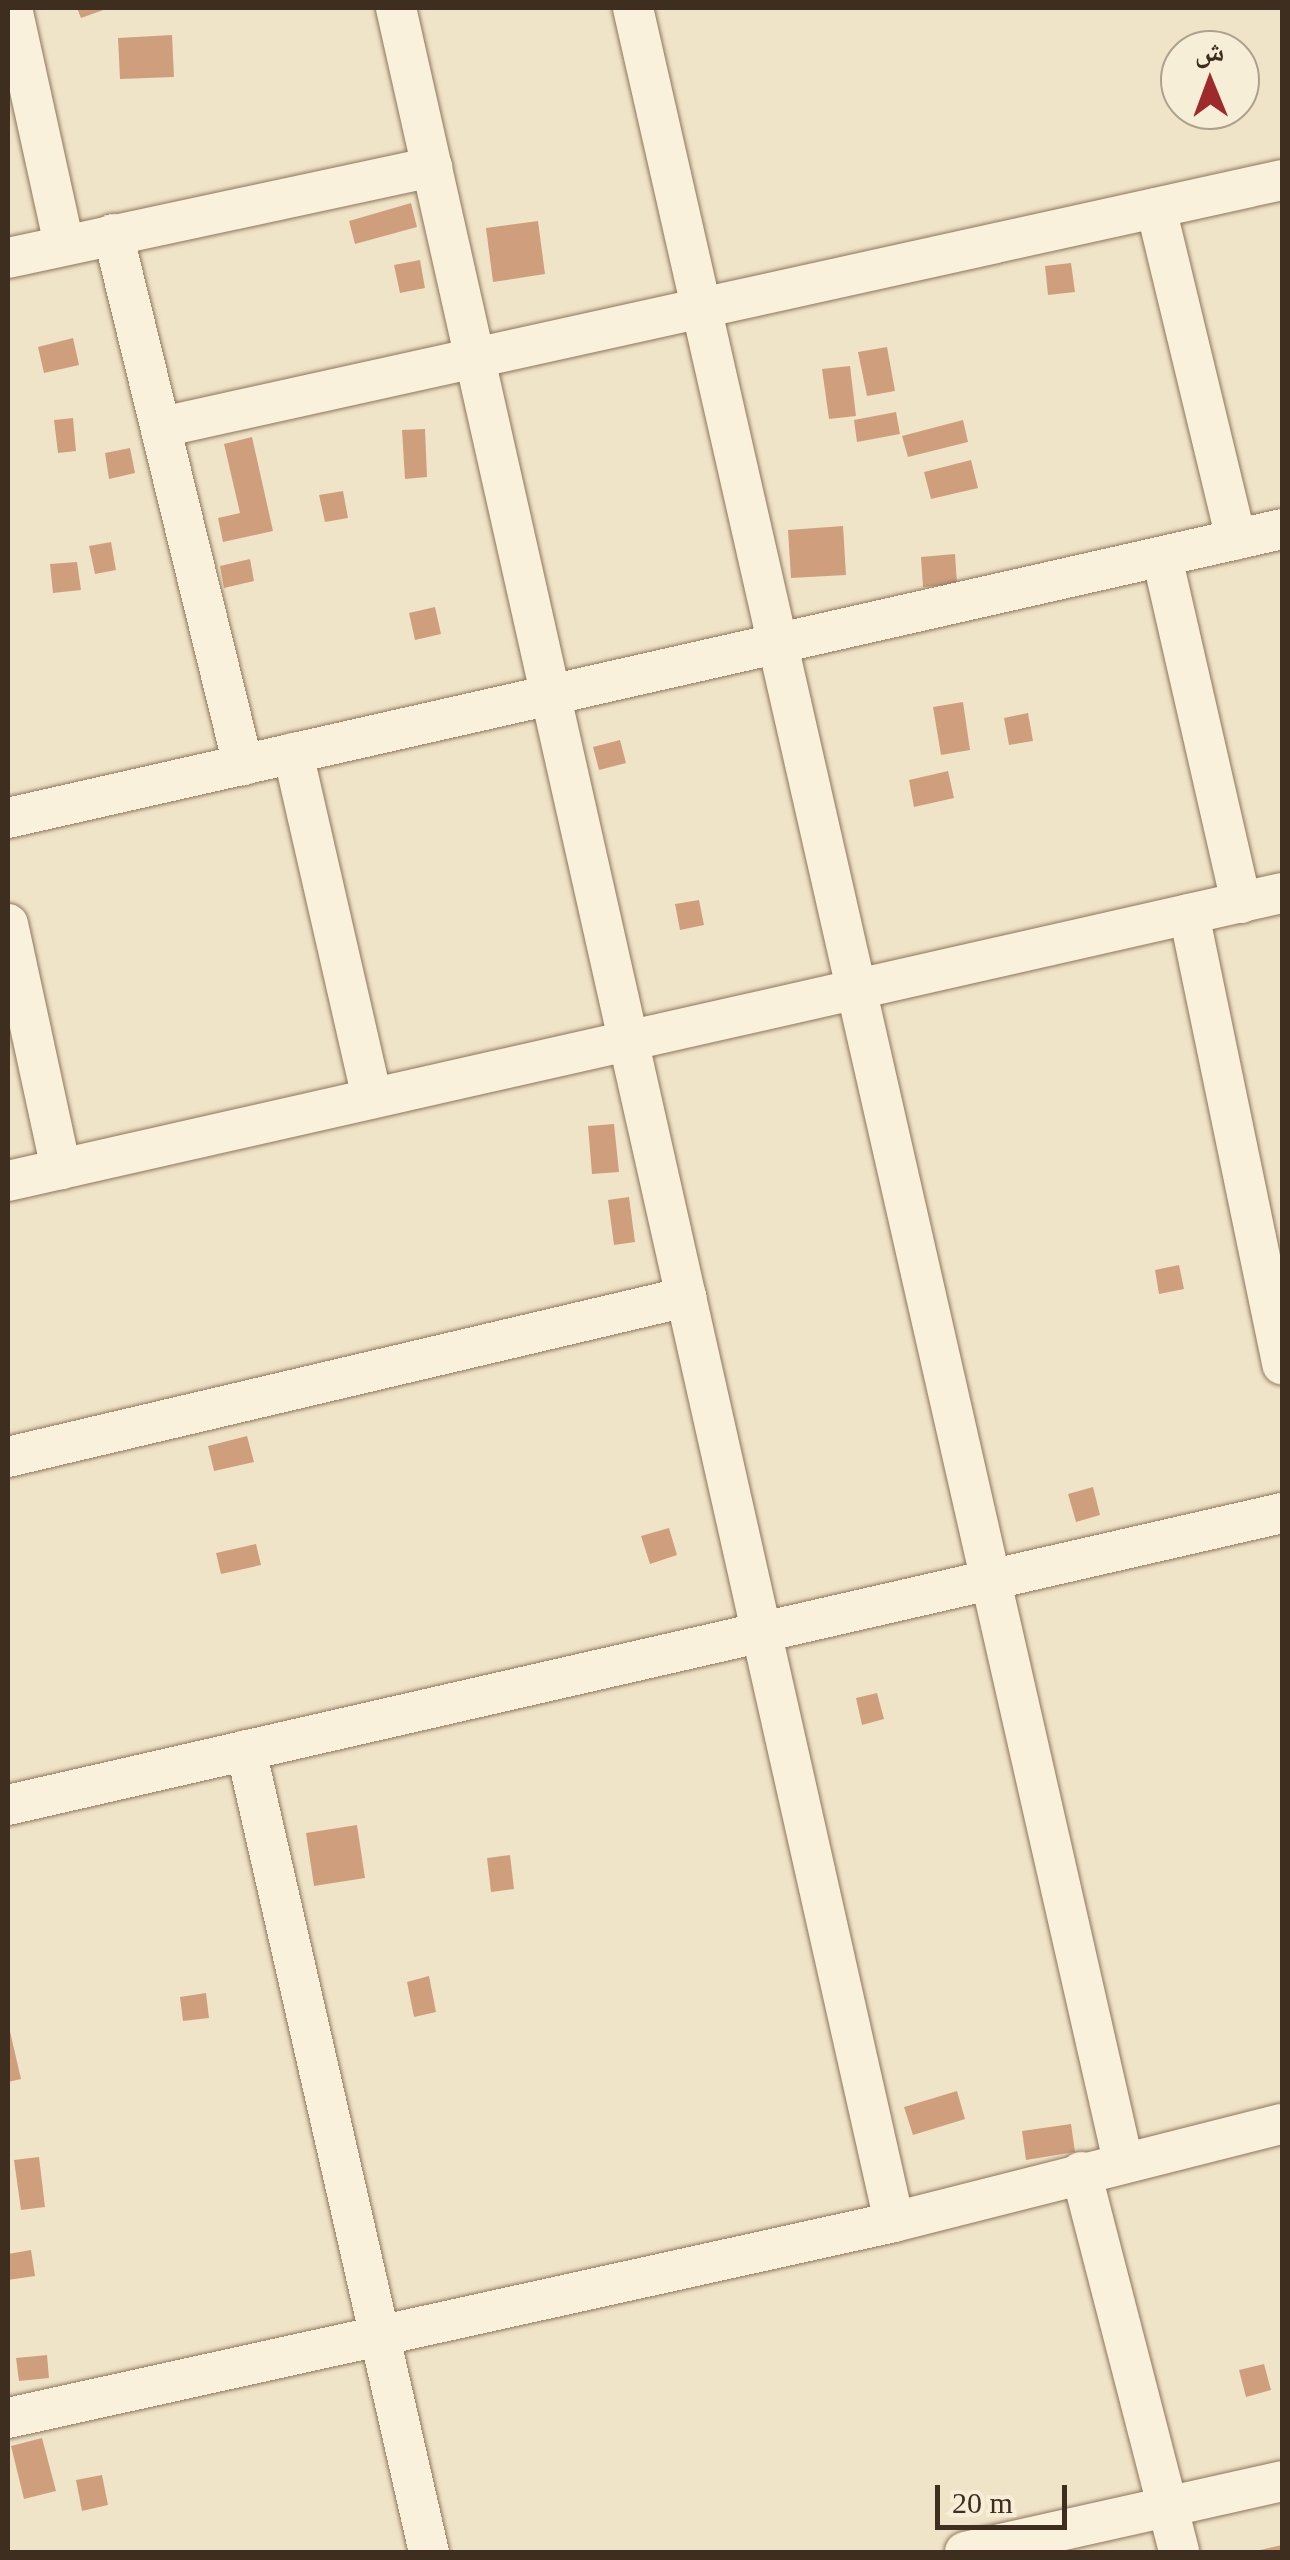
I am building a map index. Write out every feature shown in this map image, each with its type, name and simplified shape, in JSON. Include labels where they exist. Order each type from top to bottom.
[{"type":"street","points":[[12,8],[64,245]]},
{"type":"street","points":[[396,8],[894,2222]]},
{"type":"street","points":[[634,8],[699,308],[780,643],[1124,2162]]},
{"type":"street","points":[[8,258],[432,166]]},
{"type":"street","points":[[162,428],[1282,180]]},
{"type":"street","points":[[1156,208],[1236,539]]},
{"type":"street","points":[[113,234],[243,765]]},
{"type":"street","points":[[8,818],[1282,529]]},
{"type":"street","points":[[1162,556],[1241,902]]},
{"type":"street","points":[[294,754],[372,1097]]},
{"type":"street","points":[[8,1181],[1282,893]]},
{"type":"street","points":[[1188,914],[1282,1365]]},
{"type":"street","points":[[8,924],[60,1169]]},
{"type":"street","points":[[8,1457],[686,1298]]},
{"type":"street","points":[[8,1805],[1282,1513]]},
{"type":"street","points":[[246,1750],[428,2552]]},
{"type":"street","points":[[8,2418],[380,2340],[894,2222],[1282,2124]]},
{"type":"street","points":[[1080,2172],[1179,2552]]},
{"type":"street","points":[[965,2552],[1282,2481]]},
{"type":"building","points":[[77,8],[109,8],[81,18]]},
{"type":"building","points":[[172,35],[174,77],[120,79],[118,38]]},
{"type":"building","points":[[411,203],[417,227],[355,244],[349,221]]},
{"type":"building","points":[[538,221],[545,274],[493,282],[486,228]]},
{"type":"building","points":[[420,260],[425,288],[400,293],[394,265]]},
{"type":"building","points":[[1071,263],[1075,292],[1048,295],[1045,266]]},
{"type":"building","points":[[73,338],[79,365],[44,373],[38,347]]},
{"type":"building","points":[[887,347],[895,391],[867,396],[858,352]]},
{"type":"building","points":[[850,366],[856,416],[829,419],[822,369]]},
{"type":"building","points":[[896,412],[900,434],[857,442],[854,420]]},
{"type":"building","points":[[73,418],[76,451],[58,453],[54,420]]},
{"type":"building","points":[[963,420],[968,442],[908,457],[902,436]]},
{"type":"building","points":[[425,429],[427,477],[405,479],[402,430]]},
{"type":"building","points":[[252,437],[273,531],[223,542],[218,518],[240,513],[224,444]]},
{"type":"building","points":[[130,448],[135,473],[109,479],[105,453]]},
{"type":"building","points":[[971,460],[978,488],[931,499],[924,472]]},
{"type":"building","points":[[343,491],[348,518],[325,522],[319,495]]},
{"type":"building","points":[[843,526],[846,575],[791,578],[788,530]]},
{"type":"building","points":[[111,542],[116,570],[95,574],[89,546]]},
{"type":"building","points":[[955,554],[957,584],[923,587],[921,557]]},
{"type":"building","points":[[250,559],[254,581],[224,588],[220,566]]},
{"type":"building","points":[[77,562],[81,590],[53,593],[50,564]]},
{"type":"building","points":[[435,607],[441,634],[415,640],[409,613]]},
{"type":"building","points":[[963,702],[970,750],[941,755],[933,707]]},
{"type":"building","points":[[1028,713],[1033,741],[1009,745],[1004,718]]},
{"type":"building","points":[[620,740],[626,763],[599,770],[593,747]]},
{"type":"building","points":[[948,771],[954,798],[914,807],[909,780]]},
{"type":"building","points":[[699,900],[704,925],[680,930],[675,904]]},
{"type":"building","points":[[614,1124],[619,1172],[592,1174],[588,1126]]},
{"type":"building","points":[[629,1197],[635,1242],[614,1245],[608,1200]]},
{"type":"building","points":[[1179,1265],[1184,1289],[1159,1294],[1155,1270]]},
{"type":"building","points":[[247,1436],[254,1462],[214,1471],[208,1446]]},
{"type":"building","points":[[1093,1487],[1100,1515],[1076,1522],[1068,1494]]},
{"type":"building","points":[[669,1528],[677,1555],[650,1564],[641,1536]]},
{"type":"building","points":[[256,1544],[261,1565],[221,1574],[216,1553]]},
{"type":"building","points":[[877,1693],[884,1719],[862,1725],[856,1698]]},
{"type":"building","points":[[357,1825],[365,1878],[314,1886],[306,1833]]},
{"type":"building","points":[[510,1855],[514,1889],[491,1892],[487,1858]]},
{"type":"building","points":[[429,1976],[436,2012],[414,2017],[407,1982]]},
{"type":"building","points":[[206,1993],[209,2018],[183,2021],[180,1997]]},
{"type":"building","points":[[8,2028],[21,2079],[8,2082]]},
{"type":"building","points":[[957,2091],[965,2119],[913,2135],[904,2107]]},
{"type":"building","points":[[1071,2124],[1075,2152],[1026,2160],[1022,2131]]},
{"type":"building","points":[[39,2157],[45,2207],[21,2210],[14,2160]]},
{"type":"building","points":[[31,2250],[35,2276],[8,2280],[8,2254]]},
{"type":"building","points":[[47,2355],[49,2378],[19,2381],[16,2358]]},
{"type":"building","points":[[1264,2364],[1271,2390],[1246,2397],[1239,2370]]},
{"type":"building","points":[[42,2438],[56,2491],[24,2499],[11,2446]]},
{"type":"building","points":[[102,2475],[108,2505],[82,2511],[76,2480]]},
{"type":"building","points":[[1282,2545],[1282,2552],[1256,2552],[1256,2551]]}]
